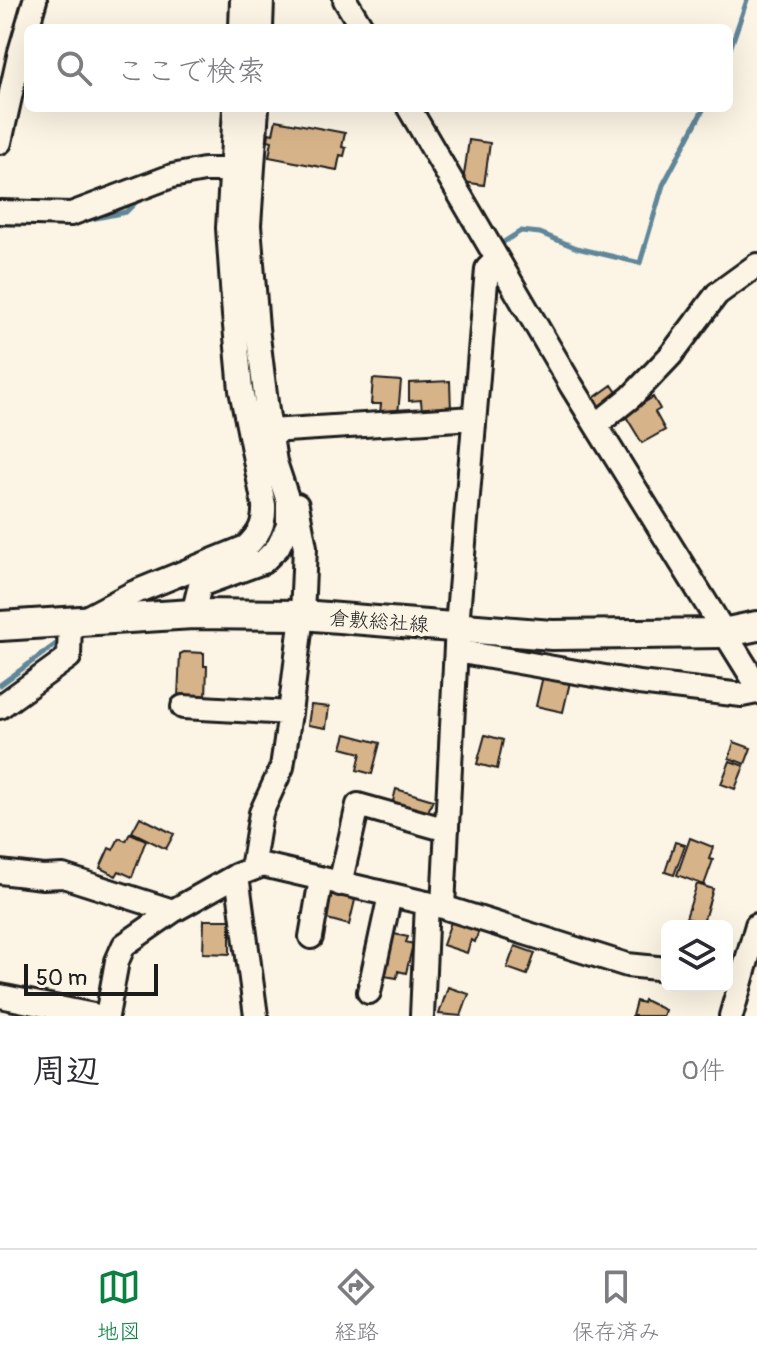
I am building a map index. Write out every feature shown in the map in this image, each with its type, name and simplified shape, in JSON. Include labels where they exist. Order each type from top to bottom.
[{"type":"main road","name":"倉敷総社線","points":[[0,626],[193,614],[302,615],[456,638],[723,633],[757,626]]},
{"type":"street","points":[[28,24],[35,0]]},
{"type":"street","points":[[241,24],[242,0]]},
{"type":"street","points":[[261,24],[262,0]]},
{"type":"street","points":[[345,0],[360,24]]},
{"type":"street","points":[[0,142],[24,38]]},
{"type":"street","points":[[193,614],[200,585],[263,562],[278,547],[288,526],[288,501],[275,462],[270,431],[235,112]]},
{"type":"street","points":[[0,707],[69,657],[76,620],[246,547],[265,522],[241,390],[228,228],[256,112]]},
{"type":"street","points":[[411,112],[596,425],[757,685]]},
{"type":"street","points":[[0,212],[71,214],[172,176],[204,170],[241,170]]},
{"type":"street","points":[[422,1016],[447,830],[468,418],[487,269],[497,259]]},
{"type":"street","points":[[596,425],[631,397],[671,355],[717,294],[757,265]]},
{"type":"street","points":[[270,431],[468,418]]},
{"type":"street","points":[[258,1015],[244,872],[261,813],[282,767],[302,615],[305,547],[293,488],[275,462]]},
{"type":"street","points":[[456,638],[639,683],[742,695],[757,692]]},
{"type":"street","points":[[183,707],[290,713]]},
{"type":"street","points":[[311,937],[358,805],[447,830]]},
{"type":"street","points":[[107,1016],[117,961],[124,945],[173,911],[244,872],[263,865],[435,905],[627,965],[661,968]]},
{"type":"street","points":[[0,872],[63,876],[173,911]]},
{"type":"street","points":[[369,992],[390,895]]},
{"type":"street","points":[[731,1016],[757,925]]},
{"type":"street","points":[[0,996],[98,1016]]},
{"type":"building","points":[[276,120],[345,133],[342,147],[346,148],[344,156],[340,155],[337,170],[269,157],[272,141],[268,140],[269,133],[273,134]]},
{"type":"building","points":[[469,140],[490,143],[484,185],[463,182]]},
{"type":"building","points":[[373,379],[401,381],[398,414],[380,413],[381,404],[371,404]]},
{"type":"building","points":[[450,381],[451,411],[422,412],[421,400],[409,401],[409,383]]},
{"type":"building","points":[[612,385],[623,401],[603,416],[591,400]]},
{"type":"building","points":[[653,397],[660,409],[655,412],[665,430],[642,443],[622,410],[633,403],[636,408]]},
{"type":"building","points":[[204,653],[204,666],[207,666],[206,698],[178,697],[180,654]]},
{"type":"building","points":[[543,676],[570,682],[563,712],[536,706]]},
{"type":"building","points":[[311,705],[329,707],[326,728],[308,725]]},
{"type":"building","points":[[346,734],[380,743],[372,774],[357,770],[361,753],[342,748]]},
{"type":"building","points":[[485,735],[503,740],[497,769],[477,764]]},
{"type":"building","points":[[734,742],[751,748],[745,764],[729,758]]},
{"type":"building","points":[[730,761],[744,766],[735,789],[721,784]]},
{"type":"building","points":[[396,789],[433,800],[427,814],[392,805]]},
{"type":"building","points":[[140,817],[174,834],[166,849],[132,832]]},
{"type":"building","points":[[130,833],[146,840],[132,877],[119,871],[116,876],[100,868],[109,848],[113,850],[119,838],[126,841]]},
{"type":"building","points":[[690,838],[713,847],[709,859],[713,860],[704,885],[677,875]]},
{"type":"building","points":[[675,842],[685,845],[674,875],[665,872]]},
{"type":"building","points":[[697,884],[713,889],[704,920],[686,918]]},
{"type":"building","points":[[328,888],[356,896],[349,925],[320,917]]},
{"type":"building","points":[[452,919],[480,927],[467,953],[443,945]]},
{"type":"building","points":[[204,920],[230,920],[230,954],[203,953]]},
{"type":"building","points":[[394,934],[408,937],[406,942],[413,944],[406,973],[398,971],[397,978],[384,976]]},
{"type":"building","points":[[515,946],[535,953],[527,975],[507,968]]},
{"type":"building","points":[[448,987],[469,994],[461,1016],[439,1014]]},
{"type":"building","points":[[644,1000],[665,1010],[663,1016],[632,1016],[636,1001],[643,1003]]},
{"type":"waterway","points":[[733,40],[747,0]]},
{"type":"waterway","points":[[499,245],[521,231],[540,233],[577,248],[640,263],[663,185],[702,112]]},
{"type":"waterway","points":[[81,221],[126,212],[140,198]]},
{"type":"waterway","points":[[0,224],[63,224]]},
{"type":"waterway","points":[[0,685],[56,644]]}]
